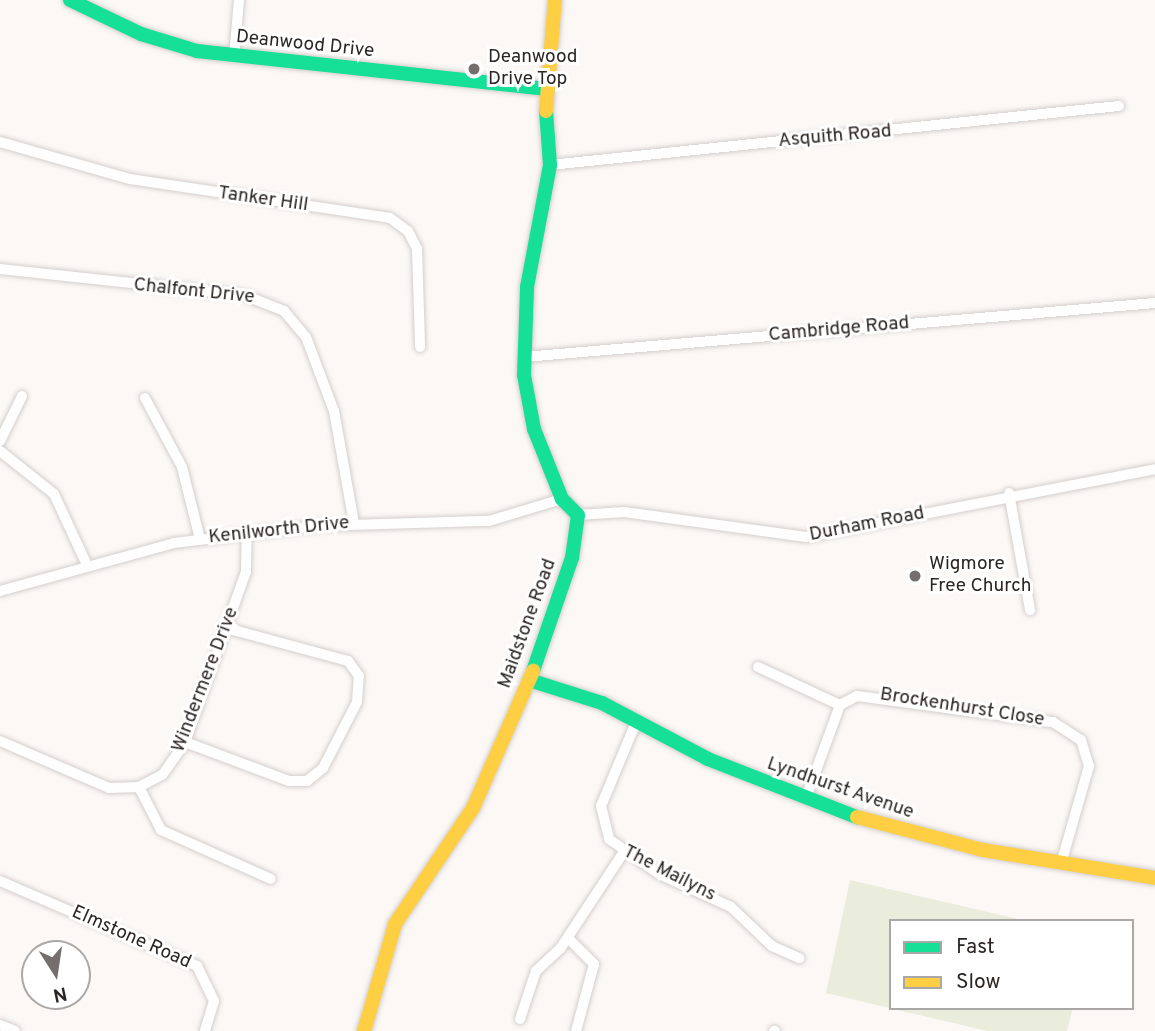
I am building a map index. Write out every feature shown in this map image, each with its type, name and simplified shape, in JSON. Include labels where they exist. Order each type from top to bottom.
[{"type":"street","name":"Deanwood Drive","points":[[70,0],[141,34],[234,57],[545,89]]},
{"type":"street","points":[[234,57],[239,0]]},
{"type":"street","points":[[555,0],[545,89],[551,165],[527,287],[524,357],[531,420],[562,499],[578,515]]},
{"type":"street","name":"Asquith Road","points":[[551,165],[1119,106]]},
{"type":"street","name":"Tanker Hill","points":[[0,142],[130,179],[390,218],[408,230],[417,249],[420,347]]},
{"type":"street","name":"Chalfont Drive","points":[[0,269],[244,295],[284,311],[306,337],[336,418],[354,523]]},
{"type":"street","name":"Cambridge Road","points":[[524,357],[1155,303]]},
{"type":"street","points":[[0,441],[22,396]]},
{"type":"street","points":[[145,398],[182,467],[200,539]]},
{"type":"street","points":[[0,451],[54,494],[86,564]]},
{"type":"street","name":"Durham Road","points":[[578,515],[624,512],[806,537],[1009,494],[1155,469]]},
{"type":"street","points":[[1009,494],[1030,610]]},
{"type":"street","name":"Kenilworth Drive","points":[[0,591],[86,564],[200,539],[354,523],[489,521],[562,499]]},
{"type":"street","name":"Maidstone Road","points":[[364,1031],[395,924],[464,826],[529,680],[566,584],[578,515]]},
{"type":"street","name":"Windermere Drive","points":[[139,787],[163,774],[185,742],[248,564],[247,533]]},
{"type":"street","points":[[185,742],[289,781],[307,781],[323,768],[357,702],[359,676],[348,661],[226,628]]},
{"type":"street","points":[[758,667],[839,705],[806,798]]},
{"type":"street","name":"Lyndhurst Avenue","points":[[529,680],[637,720],[708,760],[806,798],[934,840],[1155,878]]},
{"type":"street","name":"Brockenhurst Close","points":[[839,705],[878,694],[1070,729],[1089,766],[1062,860]]},
{"type":"street","name":"The Mailyns","points":[[637,720],[601,806],[604,833],[623,853],[717,899],[772,946],[799,958]]},
{"type":"street","points":[[0,741],[109,788],[139,787],[161,830],[271,879]]},
{"type":"street","points":[[520,1019],[536,971],[568,938],[623,853]]},
{"type":"street","name":"Elmstone Road","points":[[0,881],[197,966],[214,1001],[205,1031]]},
{"type":"street","points":[[568,938],[594,964],[576,1031]]},
{"type":"street","points":[[0,1025],[15,1031]]},
{"type":"green space","points":[[850,880],[1018,919],[889,919],[889,1008],[826,993]]},
{"type":"green space","points":[[898,1010],[1072,1010],[1067,1031],[987,1031]]},
{"type":"traffic: fast","points":[[70,0],[141,34],[197,51],[545,89]]},
{"type":"traffic: fast","points":[[533,671],[572,558],[578,515],[562,499],[534,429],[524,375],[527,287],[550,165],[546,111]]},
{"type":"traffic: fast","points":[[529,680],[602,703],[708,759],[857,817]]},
{"type":"traffic: slow","points":[[546,111],[555,0]]},
{"type":"traffic: slow","points":[[364,1031],[395,924],[473,808],[533,671]]},
{"type":"traffic: slow","points":[[857,817],[983,850],[1155,878]]},
{"type":"place","name":"Deanwood Drive Top","points":[[474,69]]},
{"type":"place","name":"Wigmore Free Church","points":[[915,576]]}]
